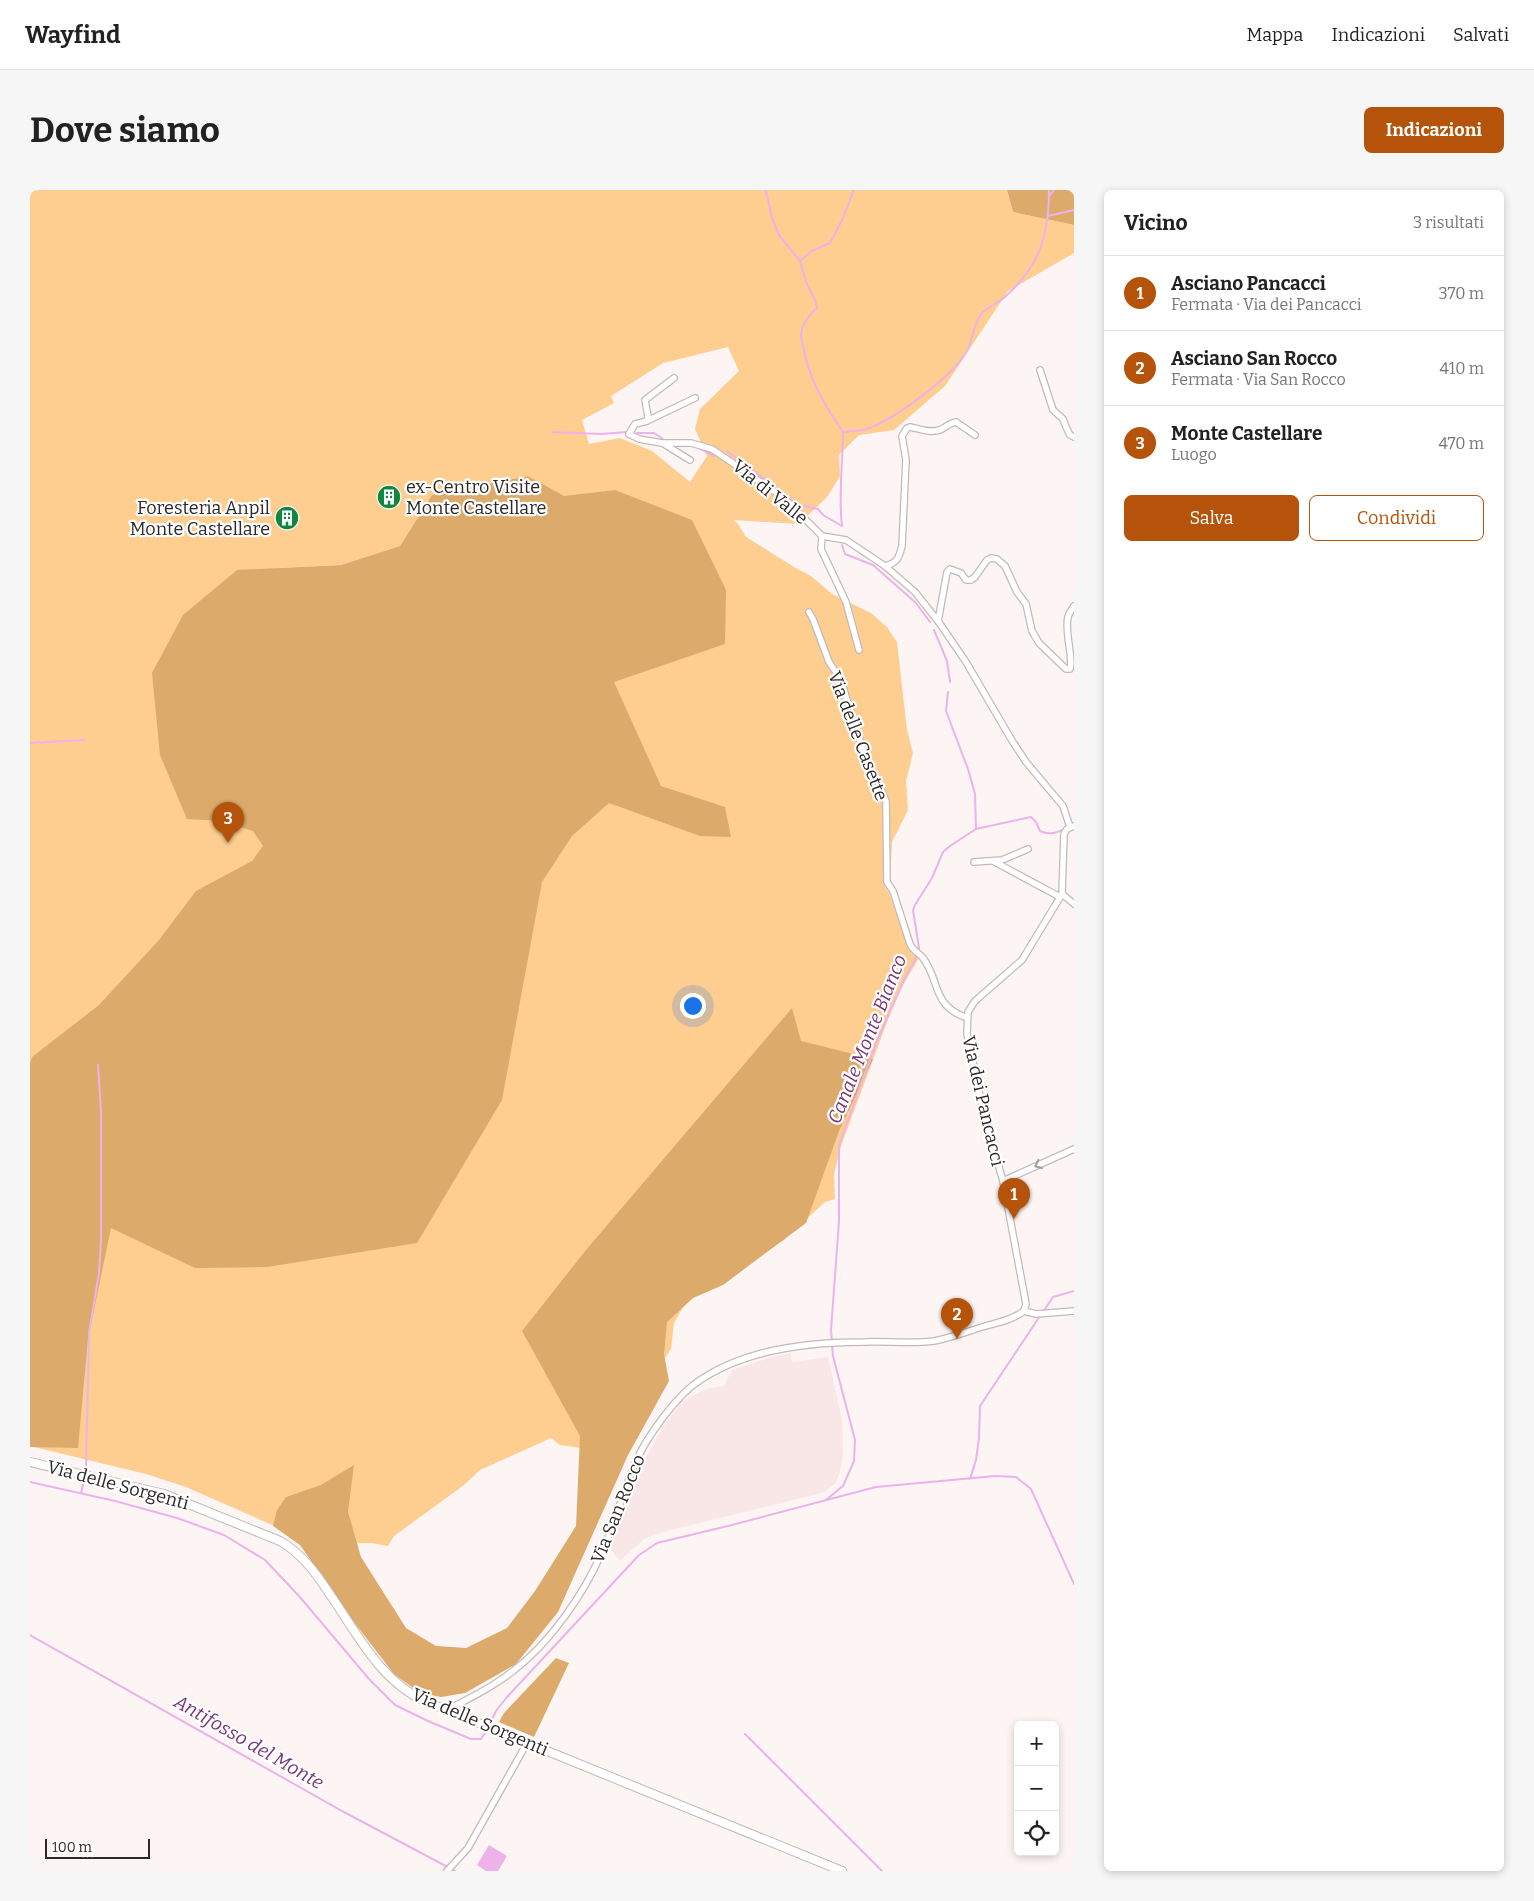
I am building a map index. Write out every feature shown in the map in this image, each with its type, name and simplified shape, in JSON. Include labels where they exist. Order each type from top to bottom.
[{"type":"main road","name":"Via delle Sorgenti","points":[[30,1462],[164,1494],[283,1543],[315,1572],[376,1661],[390,1677],[413,1695],[842,1871]]},
{"type":"street","points":[[1040,370],[1053,410],[1063,419],[1070,435],[1074,437]]},
{"type":"street","points":[[647,421],[645,400],[674,378]]},
{"type":"street","points":[[647,421],[695,398]]},
{"type":"street","name":"Via di Valle","points":[[647,421],[636,424],[629,434],[639,439],[691,443],[712,449],[784,498],[822,536],[846,540],[885,566],[915,592],[938,621],[966,662],[1026,762],[1060,800],[1071,824],[1064,834],[1061,895]]},
{"type":"street","points":[[885,566],[898,559],[902,546],[906,460],[902,436],[907,428],[934,431],[956,422],[976,435]]},
{"type":"street","points":[[662,442],[690,460]]},
{"type":"street","name":"Via delle Casette","points":[[822,536],[821,549],[846,602],[859,650]]},
{"type":"street","points":[[938,621],[947,572],[950,569],[954,570],[966,580],[971,580],[987,560],[991,558],[997,559],[1005,566],[1017,592],[1026,604],[1032,631],[1039,643],[1066,669],[1070,669],[1073,663],[1067,630],[1068,617],[1074,606]]},
{"type":"street","name":"Via delle Casette","points":[[809,612],[814,619],[829,662],[840,678],[861,744],[886,800],[887,882],[893,891],[910,944],[914,951],[922,956],[946,1006],[966,1018]]},
{"type":"street","points":[[974,862],[993,862],[1009,858],[1028,849]]},
{"type":"street","points":[[993,862],[1061,895],[1074,904]]},
{"type":"street","name":"Via dei Pancacci","points":[[1024,1310],[1026,1304],[1021,1273],[1002,1181],[979,1094],[967,1038],[966,1018],[975,1001],[1022,960],[1061,895]]},
{"type":"street","points":[[1002,1181],[1074,1149]]},
{"type":"street","points":[[1024,1310],[1036,1314],[1074,1311]]},
{"type":"street","name":"Via San Rocco","points":[[447,1710],[486,1689],[516,1669],[538,1648],[565,1615],[594,1569],[639,1454],[663,1418],[685,1392],[707,1376],[744,1360],[773,1351],[838,1342],[934,1341],[995,1323],[1018,1315],[1024,1310]]},
{"type":"street","points":[[448,1871],[468,1848],[528,1742]]},
{"type":"shaded area","points":[[30,190],[1007,190],[1013,212],[1074,225],[1074,253],[1008,291],[945,386],[894,430],[859,435],[839,455],[840,476],[828,496],[799,524],[733,520],[738,524],[746,537],[811,576],[832,594],[871,613],[887,627],[897,642],[907,730],[913,753],[906,781],[908,810],[892,842],[891,862],[885,887],[889,893],[911,953],[919,958],[897,995],[841,1146],[834,1174],[835,1199],[825,1202],[784,1240],[687,1300],[674,1323],[671,1349],[651,1378],[581,1448],[560,1445],[551,1438],[480,1470],[464,1485],[394,1536],[388,1546],[371,1543],[348,1543],[277,1527],[186,1487],[146,1474],[30,1446]],"holes":[[[728,347],[739,371],[700,409],[695,429],[707,456],[690,482],[652,451],[620,438],[589,444],[582,420],[614,403],[611,396],[663,363]],[[528,476],[564,497],[615,490],[274,587],[277,568],[341,565],[400,546],[432,495]]]},
{"type":"shaded area","points":[[1007,190],[1074,190],[1074,225],[1013,212]]},
{"type":"shaded area","points":[[528,476],[564,496],[615,490],[692,520],[726,590],[725,644],[614,682],[661,786],[725,807],[731,837],[700,836],[609,803],[572,836],[542,882],[502,1100],[417,1243],[267,1267],[195,1268],[111,1228],[88,1339],[78,1448],[30,1447],[30,1064],[32,1057],[99,1005],[159,940],[196,891],[252,861],[263,846],[253,831],[222,821],[187,819],[160,755],[152,673],[183,615],[237,570],[341,565],[400,546],[432,495]]},
{"type":"shaded area","points":[[792,1008],[801,1041],[873,1059],[839,1131],[806,1223],[723,1285],[693,1298],[667,1322],[664,1354],[669,1381],[628,1455],[558,1612],[516,1664],[465,1693],[441,1697],[420,1693],[394,1674],[350,1617],[300,1545],[273,1526],[277,1510],[286,1497],[321,1485],[354,1465],[348,1512],[361,1557],[406,1628],[436,1646],[466,1648],[507,1628],[535,1591],[576,1526],[580,1436],[522,1331],[586,1250]]},
{"type":"shaded area","points":[[790,1353],[792,1362],[828,1357],[842,1420],[843,1453],[840,1472],[835,1484],[824,1492],[814,1495],[663,1532],[644,1539],[620,1561],[610,1549],[639,1469],[663,1427],[682,1401],[709,1388],[724,1386],[732,1370]]},
{"type":"shaded area","points":[[556,1658],[569,1663],[534,1737],[499,1722],[504,1713]]},
{"type":"shaded area","points":[[489,1845],[507,1856],[498,1871],[486,1871],[477,1865]]},
{"type":"waterway","points":[[766,190],[772,218],[779,235],[800,261],[806,282],[817,308],[807,320],[801,334],[805,357],[813,380],[824,402],[843,432]]},
{"type":"waterway","points":[[800,261],[812,251],[830,243],[854,190]]},
{"type":"waterway","points":[[843,432],[866,429],[891,417],[936,385],[960,361],[967,351],[982,313],[1007,295],[1018,284],[1035,260],[1047,221],[1049,190]]},
{"type":"waterway","points":[[1049,196],[1054,190]]},
{"type":"waterway","points":[[1048,216],[1074,210]]},
{"type":"waterway","points":[[552,432],[601,434],[627,432]]},
{"type":"waterway","points":[[637,433],[654,433],[663,439]]},
{"type":"waterway","points":[[842,526],[843,433]]},
{"type":"waterway","points":[[699,448],[714,456]]},
{"type":"waterway","points":[[727,451],[799,505],[818,509],[823,515],[842,526]]},
{"type":"waterway","points":[[842,545],[845,554],[873,565],[916,603],[930,622]]},
{"type":"waterway","points":[[934,630],[947,661],[950,682]]},
{"type":"waterway","points":[[948,692],[946,711],[968,769],[975,794],[976,829]]},
{"type":"waterway","points":[[30,743],[85,740]]},
{"type":"waterway","name":"Canale Monte Bianco","points":[[832,1341],[831,1330],[839,1221],[839,1145],[876,1043],[917,956],[919,948],[913,910],[915,905],[932,878],[943,852],[976,829],[1031,817],[1036,822],[1040,831],[1052,833],[1064,829]]},
{"type":"waterway","points":[[86,1469],[89,1333],[99,1273],[101,1241],[101,1111],[98,1065]]},
{"type":"waterway","points":[[1043,1312],[1053,1297],[1074,1291]]},
{"type":"waterway","points":[[970,1479],[976,1460],[980,1406],[1040,1316]]},
{"type":"waterway","name":"Canale Monte Bianco","points":[[826,1500],[843,1486],[854,1461],[855,1440],[833,1356],[832,1345]]},
{"type":"waterway","points":[[490,1724],[496,1711],[507,1697],[639,1555],[657,1543],[876,1487],[995,1476],[1016,1477],[1031,1489],[1074,1584]]},
{"type":"waterway","points":[[81,1493],[84,1481]]},
{"type":"waterway","points":[[30,1482],[115,1501],[177,1518],[224,1535],[265,1560],[299,1596],[369,1679],[395,1705],[471,1739],[481,1739],[488,1728]]},
{"type":"waterway","name":"Antifosso del Monte","points":[[30,1635],[342,1811],[455,1871]]},
{"type":"waterway","points":[[745,1734],[882,1871]]},
{"type":"place","name":"ex-Centro Visite Monte Castellare","points":[[389,497]]},
{"type":"place","name":"Foresteria Anpil Monte Castellare","points":[[287,518]]},
{"type":"place","name":"Monte Castellare","points":[[228,843]]},
{"type":"place","name":"Asciano Pancacci","points":[[1014,1219]]},
{"type":"place","name":"Asciano San Rocco","points":[[957,1339]]}]
